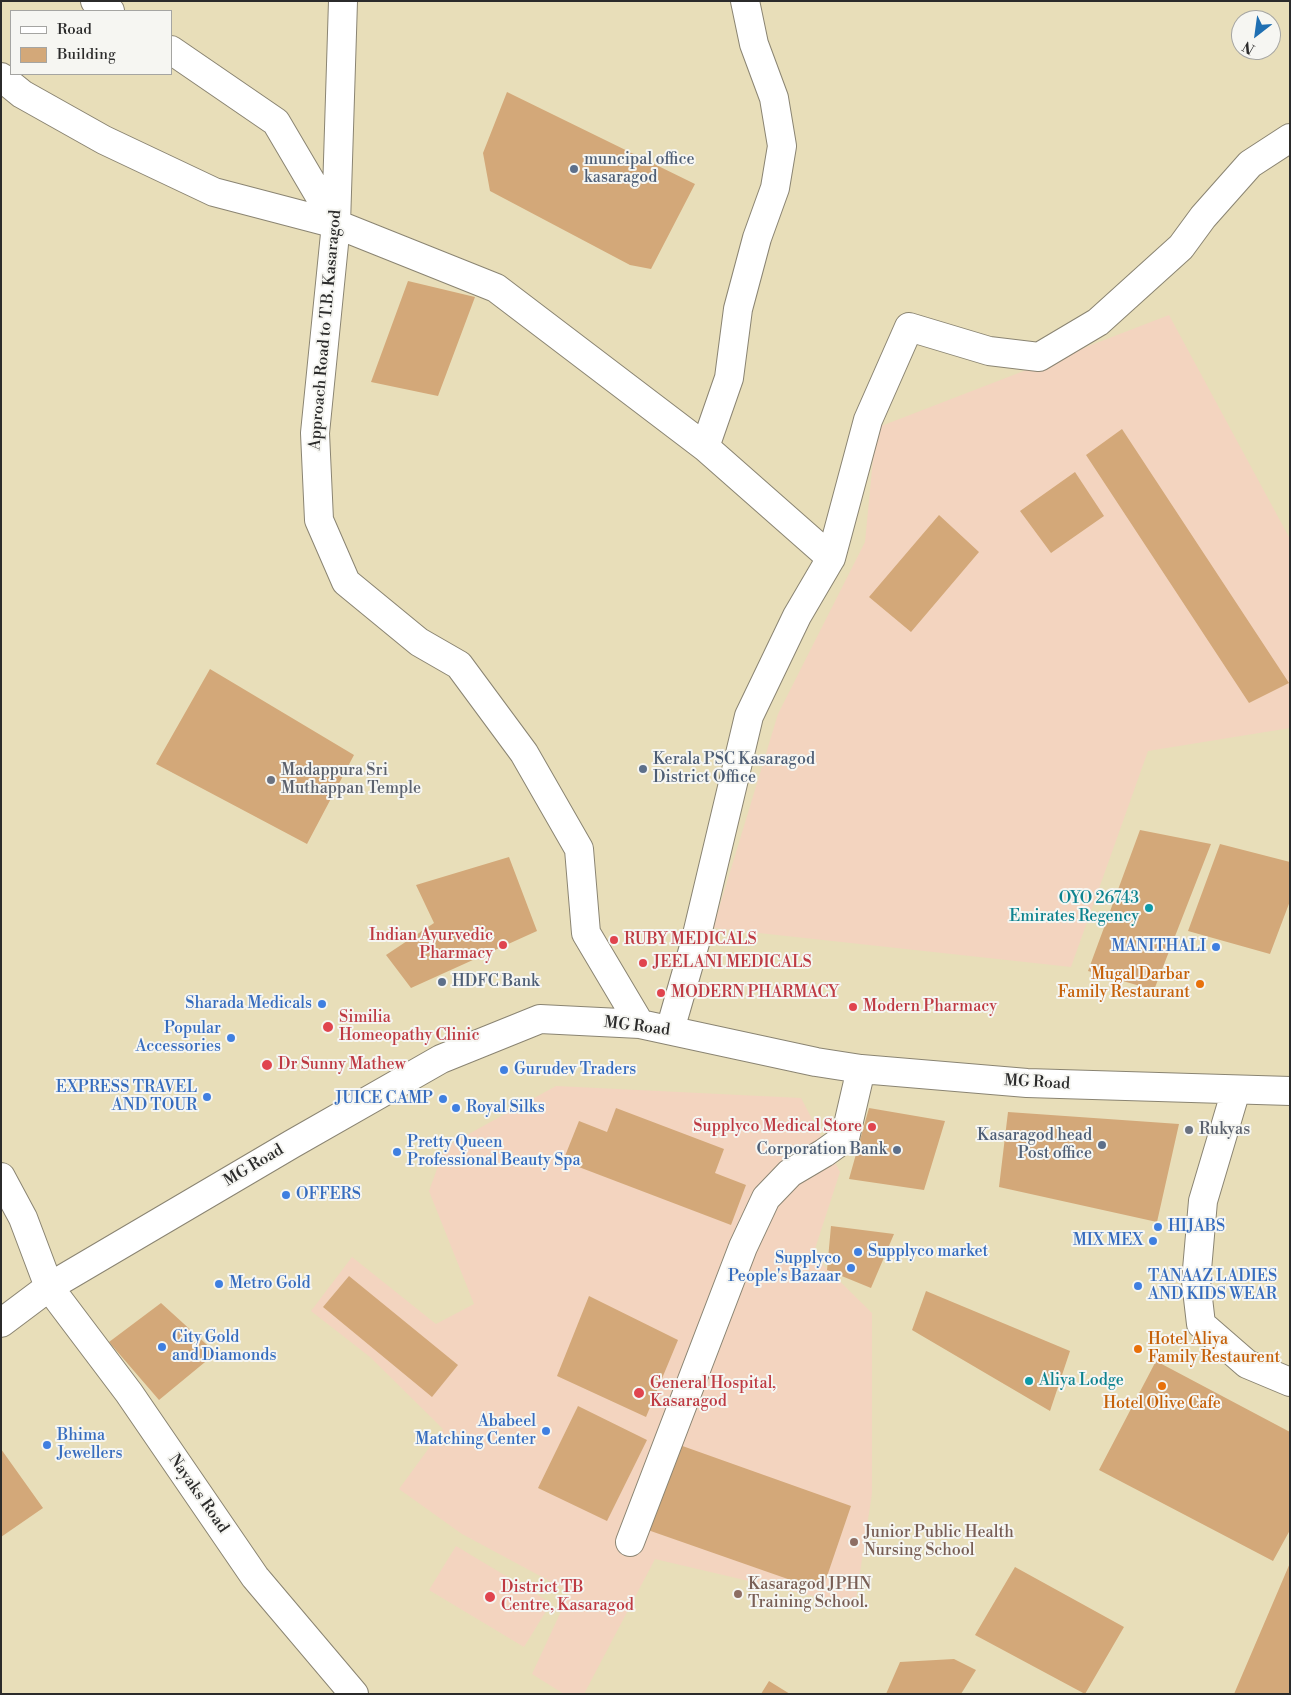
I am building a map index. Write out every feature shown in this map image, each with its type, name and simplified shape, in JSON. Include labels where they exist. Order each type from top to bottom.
[{"type":"street","points":[[95,1],[108,10]]},
{"type":"street","name":"Approach Road to T.B. Kasaragod","points":[[343,1],[336,224],[315,433],[318,520],[346,582],[419,642],[459,665],[524,753],[579,849],[586,933],[640,1024]]},
{"type":"street","points":[[705,447],[729,378],[738,310],[757,238],[775,188],[782,146],[774,98],[754,44],[745,1]]},
{"type":"street","points":[[172,51],[276,122],[336,224]]},
{"type":"street","points":[[1,77],[22,94],[104,140],[214,192],[336,224],[496,288],[705,447],[831,558]]},
{"type":"street","points":[[670,1030],[700,926],[749,716],[797,616],[831,558],[868,420],[909,327],[989,351],[1039,357],[1098,322],[1181,247],[1202,217],[1250,164],[1290,138]]},
{"type":"street","name":"MG Road","points":[[1,1323],[49,1287],[441,1059],[540,1020],[640,1024],[816,1062],[861,1069],[1027,1083],[1290,1091]]},
{"type":"street","points":[[630,1542],[743,1247],[766,1198],[790,1173],[844,1138],[861,1069]]},
{"type":"street","points":[[1236,1090],[1203,1202],[1196,1281],[1201,1324],[1247,1364],[1290,1382]]},
{"type":"street","name":"Nayaks Road","points":[[1,1176],[23,1218],[49,1287],[128,1393],[255,1578],[354,1694]]},
{"type":"shaded area","points":[[1169,315],[1290,539],[1290,728],[1148,751],[1071,967],[713,928],[778,714],[865,542],[876,428]]},
{"type":"shaded area","name":"General Hospital, Kasaragod","points":[[556,1086],[801,1098],[840,1172],[813,1255],[872,1313],[872,1493],[855,1606],[655,1559],[584,1694],[564,1694],[532,1674],[570,1592],[462,1534],[399,1489],[443,1429],[370,1357],[311,1311],[352,1257],[436,1324],[474,1304],[429,1191],[445,1147]]},
{"type":"shaded area","name":"District TB Centre, Kasaragod","points":[[456,1546],[551,1603],[524,1647],[429,1590]]},
{"type":"building","name":"muncipal office kasaragod","points":[[507,92],[695,184],[651,269],[630,265],[490,191],[483,153]]},
{"type":"building","points":[[408,281],[475,297],[438,396],[371,382]]},
{"type":"building","points":[[1122,429],[1289,683],[1249,703],[1086,455]]},
{"type":"building","points":[[1075,472],[1104,516],[1051,553],[1020,511]]},
{"type":"building","points":[[939,515],[979,552],[911,632],[869,597]]},
{"type":"building","points":[[210,669],[354,755],[307,844],[156,764]]},
{"type":"building","name":"OYO 26743 Emirates Regency","points":[[1140,830],[1211,844],[1154,990],[1088,971]]},
{"type":"building","points":[[1220,844],[1290,862],[1290,901],[1270,954],[1188,931]]},
{"type":"building","points":[[509,857],[537,931],[411,988],[386,955],[434,923],[416,885]]},
{"type":"building","points":[[616,1108],[724,1149],[715,1173],[746,1185],[731,1225],[563,1161],[579,1121],[607,1132]]},
{"type":"building","name":"Corporation Bank","points":[[869,1108],[945,1121],[924,1190],[849,1179]]},
{"type":"building","points":[[1008,1112],[1179,1124],[1157,1222],[999,1187]]},
{"type":"building","name":"Supplyco market","points":[[831,1226],[894,1234],[871,1288],[827,1270]]},
{"type":"building","points":[[349,1276],[458,1365],[432,1397],[323,1307]]},
{"type":"building","name":"Aliya Lodge","points":[[926,1291],[1070,1351],[1050,1411],[912,1330]]},
{"type":"building","name":"General Hospital, Kasaragod","points":[[589,1296],[678,1340],[646,1417],[557,1376]]},
{"type":"building","name":"City Gold and Diamonds","points":[[161,1303],[216,1353],[159,1400],[109,1342]]},
{"type":"building","points":[[1156,1361],[1290,1432],[1290,1530],[1273,1561],[1099,1470]]},
{"type":"building","points":[[578,1406],[647,1440],[607,1521],[538,1488]]},
{"type":"building","points":[[674,1443],[851,1506],[822,1591],[645,1529]]},
{"type":"building","points":[[1,1449],[43,1508],[1,1537]]},
{"type":"building","points":[[1290,1563],[1290,1694],[1234,1694]]},
{"type":"building","points":[[1015,1567],[1124,1627],[1085,1694],[975,1635]]},
{"type":"building","points":[[954,1659],[976,1670],[961,1694],[886,1694],[900,1662]]},
{"type":"building","points":[[769,1681],[790,1694],[761,1694]]},
{"type":"place","name":"muncipal office kasaragod","points":[[574,169]]},
{"type":"place","name":"Kerala PSC Kasaragod District Office","points":[[643,769]]},
{"type":"place","name":"Madappura Sri Muthappan Temple","points":[[271,780]]},
{"type":"place","name":"OYO 26743 Emirates Regency","points":[[1149,908]]},
{"type":"place","name":"RUBY MEDICALS","points":[[614,940]]},
{"type":"place","name":"Indian Ayurvedic Pharmacy","points":[[503,945]]},
{"type":"place","name":"MANITHALI","points":[[1216,947]]},
{"type":"place","name":"JEELANI MEDICALS","points":[[643,963]]},
{"type":"place","name":"HDFC Bank","points":[[442,982]]},
{"type":"place","name":"Mugal Darbar Family Restaurant","points":[[1200,984]]},
{"type":"place","name":"MODERN PHARMACY","points":[[661,993]]},
{"type":"place","name":"Sharada Medicals","points":[[322,1004]]},
{"type":"place","name":"Modern Pharmacy","points":[[853,1007]]},
{"type":"place","name":"Similia Homeopathy Clinic","points":[[328,1027]]},
{"type":"place","name":"Popular Accessories","points":[[231,1038]]},
{"type":"place","name":"Dr Sunny Mathew","points":[[267,1065]]},
{"type":"place","name":"Gurudev Traders","points":[[504,1070]]},
{"type":"place","name":"EXPRESS TRAVEL AND TOUR","points":[[207,1097]]},
{"type":"place","name":"JUICE CAMP","points":[[443,1099]]},
{"type":"place","name":"Royal Silks","points":[[456,1108]]},
{"type":"place","name":"Supplyco Medical Store","points":[[872,1127]]},
{"type":"place","name":"Rukyas","points":[[1189,1130]]},
{"type":"place","name":"Kasaragod head Post office","points":[[1102,1145]]},
{"type":"place","name":"Corporation Bank","points":[[897,1150]]},
{"type":"place","name":"Pretty Queen Professional Beauty Spa","points":[[397,1152]]},
{"type":"place","name":"OFFERS","points":[[286,1195]]},
{"type":"place","name":"HIJABS","points":[[1158,1227]]},
{"type":"place","name":"MIX MEX","points":[[1153,1241]]},
{"type":"place","name":"Supplyco market","points":[[858,1252]]},
{"type":"place","name":"Supplyco People's Bazaar","points":[[851,1268]]},
{"type":"place","name":"Metro Gold","points":[[219,1284]]},
{"type":"place","name":"TANAAZ LADIES AND KIDS WEAR","points":[[1138,1286]]},
{"type":"place","name":"City Gold and Diamonds","points":[[162,1347]]},
{"type":"place","name":"Hotel Aliya Family Restaurent","points":[[1138,1349]]},
{"type":"place","name":"Aliya Lodge","points":[[1029,1381]]},
{"type":"place","name":"Hotel Olive Cafe","points":[[1162,1386]]},
{"type":"place","name":"General Hospital, Kasaragod","points":[[639,1393]]},
{"type":"place","name":"Ababeel Matching Center","points":[[546,1431]]},
{"type":"place","name":"Bhima Jewellers","points":[[47,1445]]},
{"type":"place","name":"Junior Public Health Nursing School","points":[[854,1542]]},
{"type":"place","name":"Kasaragod JPHN Training School.","points":[[738,1594]]},
{"type":"place","name":"District TB Centre, Kasaragod","points":[[490,1597]]}]
